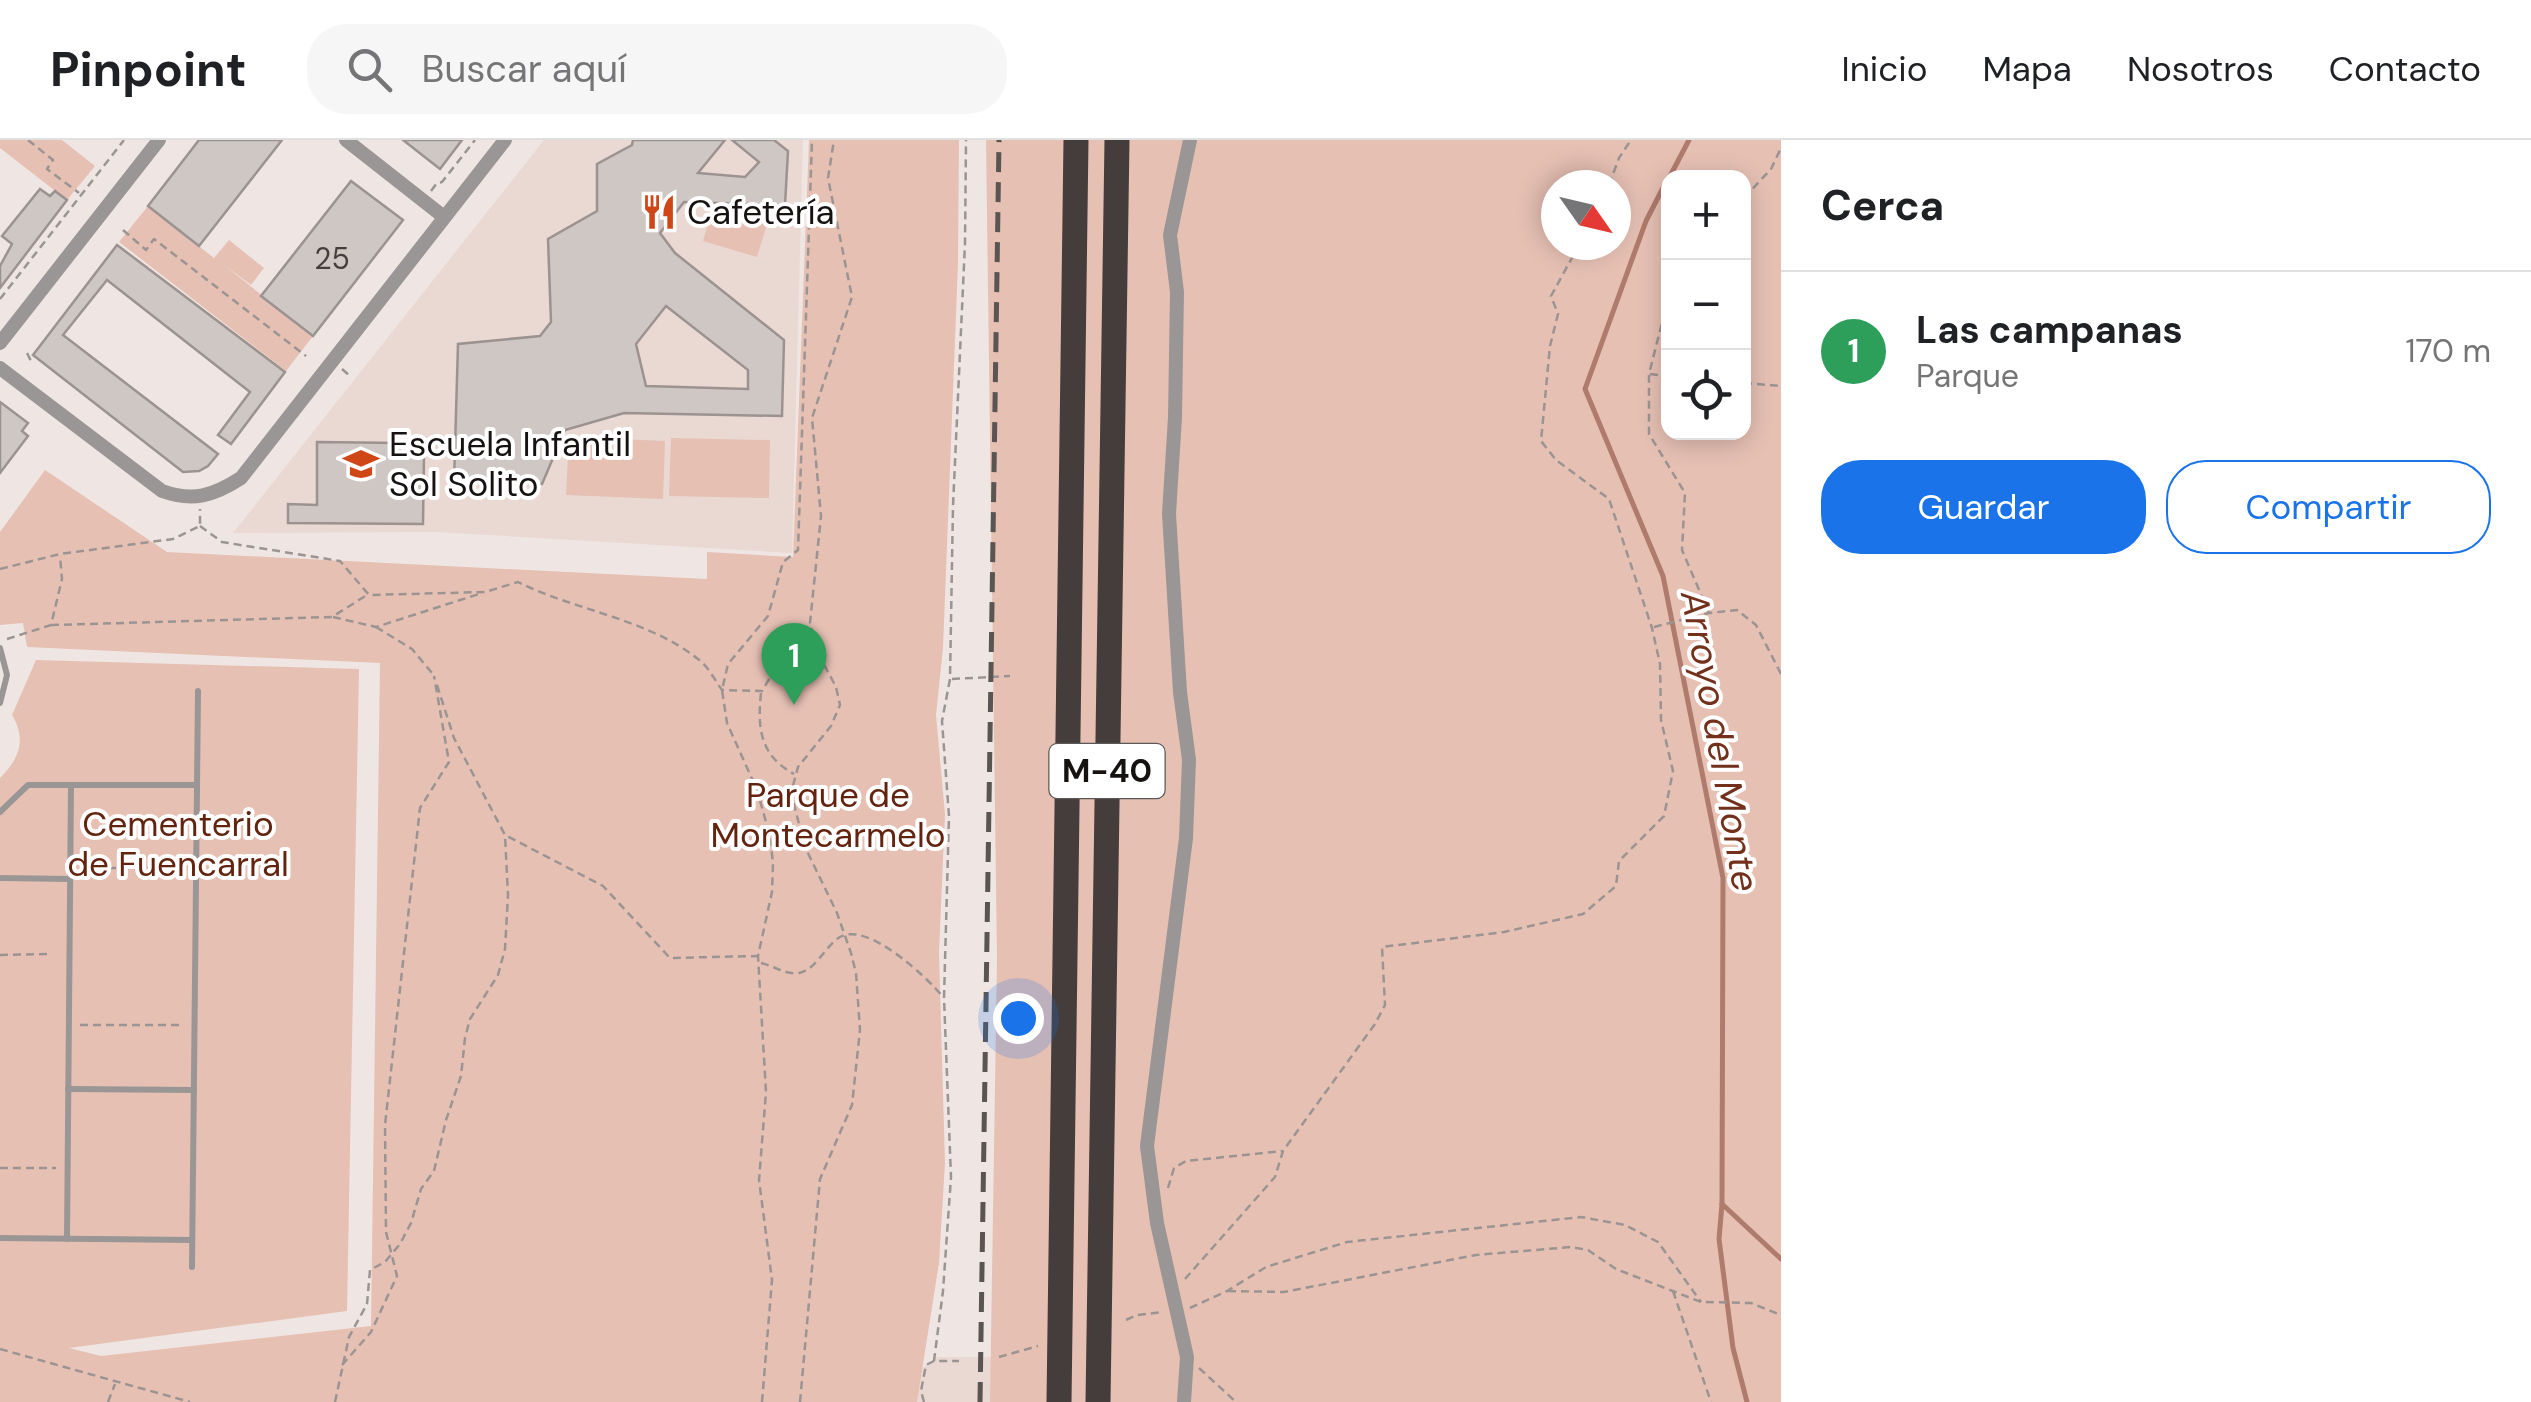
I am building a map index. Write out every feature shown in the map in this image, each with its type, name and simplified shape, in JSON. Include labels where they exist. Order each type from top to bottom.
[{"type":"highway","name":"M-40","points":[[1059,1402],[1076,140]]},
{"type":"highway","name":"M-40","points":[[1098,1402],[1116,140]]},
{"type":"street","points":[[0,343],[159,140]]},
{"type":"street","points":[[346,140],[444,217]]},
{"type":"street","points":[[0,368],[162,490],[181,498],[221,492],[241,478],[505,140]]},
{"type":"street","points":[[1184,1402],[1187,1357],[1157,1223],[1147,1146],[1186,838],[1189,760],[1180,692],[1169,514],[1176,310],[1170,235],[1190,140]]},
{"type":"lane","points":[[0,645],[6,675],[0,702]]},
{"type":"lane","points":[[192,1267],[198,691]]},
{"type":"lane","points":[[0,812],[28,785],[197,785]]},
{"type":"lane","points":[[67,1239],[72,785]]},
{"type":"lane","points":[[0,878],[70,879]]},
{"type":"lane","points":[[68,1089],[194,1090]]},
{"type":"lane","points":[[0,1238],[192,1240]]},
{"type":"path","points":[[28,140],[53,160],[47,169],[81,195]]},
{"type":"path","points":[[0,299],[124,140]]},
{"type":"path","points":[[437,183],[442,182],[475,140]]},
{"type":"path","points":[[762,1402],[772,1280],[759,1180],[766,1092],[758,956],[772,892],[770,836],[757,790],[727,723],[722,690],[728,664],[768,616],[783,562],[798,550],[812,140]]},
{"type":"path","points":[[800,1402],[820,1179],[852,1105],[857,1080],[856,973],[845,934],[799,828],[791,793],[794,774],[831,726],[840,705],[812,634],[811,610],[821,516],[812,418],[852,297],[828,178],[834,140]]},
{"type":"path","points":[[934,1361],[951,1178],[944,998],[949,816],[942,721],[950,679],[953,506],[966,243],[966,140]]},
{"type":"path","points":[[1615,170],[1630,140]]},
{"type":"path","points":[[1751,190],[1771,169],[1781,148]]},
{"type":"path","points":[[123,230],[146,250],[154,239],[306,356]]},
{"type":"path","points":[[1174,1292],[1275,1178],[1283,1151],[1376,1024],[1386,1005],[1382,948],[1504,932],[1584,914],[1616,886],[1619,861],[1664,816],[1673,771],[1661,720],[1660,664],[1652,628],[1609,498],[1556,460],[1542,441],[1550,346],[1558,314],[1551,296],[1571,260]]},
{"type":"path","points":[[1661,326],[1649,374],[1649,434],[1685,493],[1682,550],[1709,613]]},
{"type":"path","points":[[26,353],[30,360]]},
{"type":"path","points":[[1649,374],[1661,375]]},
{"type":"path","points":[[1751,384],[1781,386]]},
{"type":"path","points":[[200,498],[200,526]]},
{"type":"path","points":[[0,568],[60,554],[173,540],[200,526]]},
{"type":"path","points":[[200,526],[222,542],[340,562],[369,595]]},
{"type":"path","points":[[52,626],[62,579],[60,554]]},
{"type":"path","points":[[376,627],[518,582],[555,600],[662,635],[701,661],[722,690]]},
{"type":"path","points":[[332,617],[369,595],[485,592]]},
{"type":"path","points":[[1652,628],[1709,613],[1738,610],[1756,625],[1781,674]]},
{"type":"path","points":[[0,645],[52,626],[332,617],[376,627],[412,650],[434,676],[454,738],[506,835],[505,949],[498,975],[470,1019],[461,1076],[434,1171],[421,1189],[411,1223],[392,1254],[370,1270],[367,1304],[349,1337],[336,1402]]},
{"type":"path","points":[[794,774],[775,764],[766,750],[759,714],[762,691],[778,664],[818,650]]},
{"type":"path","points":[[342,1365],[371,1332],[397,1276],[386,1232],[384,1124],[420,808],[449,762],[434,676]]},
{"type":"path","points":[[950,679],[1010,676]]},
{"type":"path","points":[[722,690],[762,691]]},
{"type":"path","points":[[506,835],[603,886],[670,958],[758,956]]},
{"type":"path","points":[[71,868],[196,868]]},
{"type":"path","points":[[759,963],[787,973],[800,972],[845,934],[856,932],[873,938],[928,979],[944,998]]},
{"type":"path","points":[[0,955],[47,954]]},
{"type":"path","points":[[69,1025],[194,1025]]},
{"type":"path","points":[[1168,1188],[1174,1168],[1186,1161],[1283,1151]]},
{"type":"path","points":[[0,1168],[68,1168]]},
{"type":"path","points":[[1701,1302],[1658,1242],[1625,1225],[1581,1217],[1347,1242],[1266,1266],[1227,1291],[1284,1292],[1476,1256],[1571,1246],[1588,1250],[1616,1268],[1701,1302],[1736,1300],[1781,1315]]},
{"type":"path","points":[[1672,1290],[1712,1402]]},
{"type":"path","points":[[999,1357],[1038,1346]]},
{"type":"path","points":[[0,1349],[190,1402]]},
{"type":"path","points":[[1187,1357],[1236,1402]]},
{"type":"path","points":[[924,1402],[921,1391],[926,1366],[934,1361],[959,1361]]},
{"type":"path","points":[[108,1402],[116,1383]]},
{"type":"shaded area","points":[[544,140],[803,140],[792,553],[436,532],[233,533]]},
{"type":"shaded area","points":[[937,1357],[1000,1357],[1025,1402],[917,1402],[921,1369]]},
{"type":"green space","points":[[0,140],[62,140],[95,166],[67,200],[0,148]]},
{"type":"green space","points":[[809,140],[959,140],[943,648],[936,715],[945,814],[939,952],[945,1163],[939,1263],[917,1402],[0,1402],[0,778],[19,749],[19,733],[12,715],[36,660],[359,669],[347,1311],[69,1348],[101,1356],[371,1326],[380,663],[27,647],[23,623],[0,625],[0,532],[45,470],[167,552],[707,579],[707,552],[793,557]]},
{"type":"green space","points":[[986,140],[1781,140],[1781,1402],[990,1402],[997,959]]},
{"type":"green space","points":[[148,206],[214,258],[229,240],[264,268],[251,285],[224,265],[313,336],[286,371],[119,242]]},
{"type":"green space","points":[[712,209],[767,224],[757,257],[703,241]]},
{"type":"green space","points":[[569,437],[665,441],[663,499],[566,495]]},
{"type":"green space","points":[[671,438],[770,440],[769,498],[669,496]]},
{"type":"building","points":[[199,140],[282,140],[199,246],[148,206]]},
{"type":"building","points":[[403,140],[462,140],[440,169]]},
{"type":"building","points":[[633,140],[725,140],[698,173],[745,177],[759,162],[732,140],[774,140],[788,151],[785,205],[684,202],[660,233],[675,253],[784,340],[782,416],[624,413],[565,430],[542,484],[454,482],[458,344],[540,336],[551,322],[548,239],[597,211],[597,164],[632,145]],"holes":[[[666,306],[748,370],[748,389],[646,386],[636,344]]]},
{"type":"building","points":[[351,181],[403,220],[313,336],[261,296]]},
{"type":"building","points":[[40,189],[50,196],[55,191],[67,200],[0,288],[0,266],[12,244],[2,236]]},
{"type":"building","points":[[117,245],[285,372],[231,444],[218,435],[250,392],[107,280],[63,335],[218,454],[199,471],[183,472],[33,355]]},
{"type":"building","points":[[0,402],[28,423],[22,431],[28,436],[0,473]]},
{"type":"building","points":[[317,442],[400,443],[400,455],[424,455],[423,524],[288,523],[288,504],[317,505]]},
{"type":"waterway","name":"Arroyo del Monte","points":[[1673,170],[1689,140]]},
{"type":"waterway","name":"Arroyo del Monte","points":[[1661,192],[1646,221],[1585,389],[1663,576],[1723,878],[1719,1239],[1733,1348],[1747,1402]]},
{"type":"waterway","points":[[1722,1204],[1781,1259]]},
{"type":"railway","points":[[980,1402],[999,140]]},
{"type":"place","name":"Cafetería","points":[[659,212]]},
{"type":"place","name":"Escuela Infantil Sol Solito","points":[[361,464]]},
{"type":"place","name":"Las campanas","points":[[794,705]]},
{"type":"park label","name":"Parque de Montecarmelo","points":[[828,815]]},
{"type":"park label","name":"Cementerio de Fuencarral","points":[[178,844]]}]
